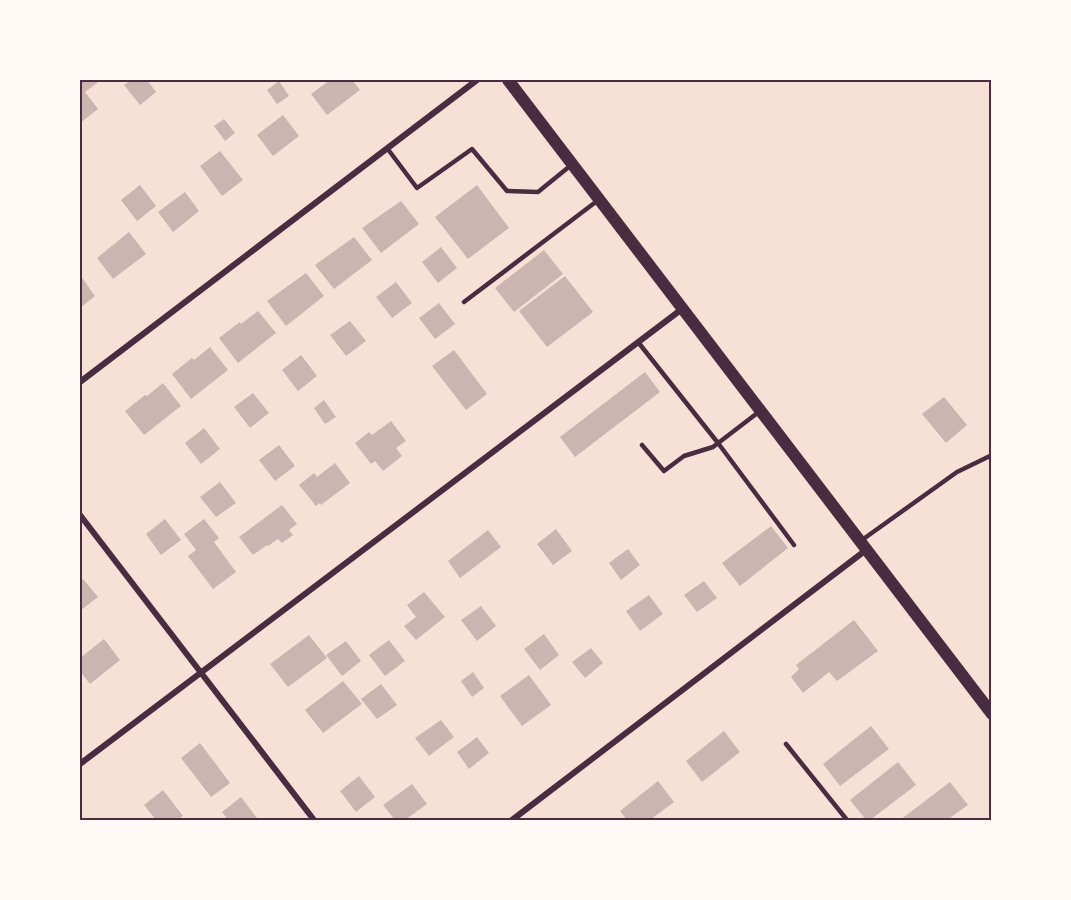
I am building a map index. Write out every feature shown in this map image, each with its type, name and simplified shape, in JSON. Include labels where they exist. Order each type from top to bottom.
[{"type":"main road","points":[[508,80],[992,714]]},
{"type":"street","points":[[80,382],[477,80]]},
{"type":"street","points":[[80,764],[682,309]]},
{"type":"street","points":[[80,515],[314,820]]},
{"type":"street","points":[[512,820],[863,546]]},
{"type":"lane","points":[[387,148],[417,188],[472,149],[507,191],[538,192],[573,165]]},
{"type":"lane","points":[[464,302],[599,199]]},
{"type":"lane","points":[[639,342],[794,545]]},
{"type":"lane","points":[[642,445],[663,471],[684,456],[713,447],[760,411]]},
{"type":"lane","points":[[863,546],[957,472],[992,455]]},
{"type":"lane","points":[[786,744],[847,820]]},
{"type":"building","points":[[80,80],[101,80],[85,92],[98,109],[80,123]]},
{"type":"building","points":[[131,80],[147,80],[156,92],[140,105],[124,85]]},
{"type":"building","points":[[330,80],[352,80],[360,90],[327,115],[311,94]]},
{"type":"building","points":[[279,81],[289,96],[277,104],[267,90]]},
{"type":"building","points":[[283,115],[299,136],[273,156],[257,135]]},
{"type":"building","points":[[224,119],[235,133],[225,141],[214,126]]},
{"type":"building","points":[[220,151],[243,180],[222,196],[200,166]]},
{"type":"building","points":[[140,185],[156,206],[137,221],[121,200]]},
{"type":"building","points":[[477,185],[509,228],[468,259],[435,217]]},
{"type":"building","points":[[185,192],[199,211],[173,232],[158,212]]},
{"type":"building","points":[[401,201],[419,224],[381,253],[362,228]]},
{"type":"building","points":[[129,232],[146,254],[113,279],[97,258]]},
{"type":"building","points":[[354,237],[372,260],[334,289],[315,265]]},
{"type":"building","points":[[441,247],[457,268],[438,283],[422,262]]},
{"type":"building","points":[[544,250],[563,274],[514,312],[495,288]]},
{"type":"building","points":[[306,273],[324,296],[286,326],[267,301]]},
{"type":"building","points":[[80,275],[95,296],[80,308]]},
{"type":"building","points":[[565,276],[593,312],[547,347],[519,311]]},
{"type":"building","points":[[396,282],[412,303],[392,318],[376,297]]},
{"type":"building","points":[[439,303],[455,324],[435,339],[419,318]]},
{"type":"building","points":[[258,311],[276,333],[238,363],[219,338]]},
{"type":"building","points":[[350,321],[366,341],[346,356],[330,335]]},
{"type":"building","points":[[210,347],[228,370],[191,399],[172,374]]},
{"type":"building","points":[[454,350],[487,394],[466,410],[432,366]]},
{"type":"building","points":[[301,355],[317,376],[298,391],[282,370]]},
{"type":"building","points":[[645,372],[660,392],[575,457],[560,437]]},
{"type":"building","points":[[163,383],[181,406],[144,435],[125,411]]},
{"type":"building","points":[[253,393],[269,413],[250,428],[234,407]]},
{"type":"building","points":[[944,397],[967,425],[946,443],[922,414]]},
{"type":"building","points":[[324,400],[336,417],[325,424],[314,408]]},
{"type":"building","points":[[391,421],[406,441],[396,448],[402,456],[383,471],[375,461],[371,464],[355,443],[369,432],[372,435]]},
{"type":"building","points":[[204,428],[220,449],[201,464],[185,443]]},
{"type":"building","points":[[279,445],[295,466],[275,481],[259,460]]},
{"type":"building","points":[[335,463],[350,483],[321,505],[320,503],[316,506],[299,485],[314,473],[317,477]]},
{"type":"building","points":[[220,482],[236,503],[216,517],[200,497]]},
{"type":"building","points":[[282,505],[297,524],[289,530],[293,535],[282,543],[278,539],[253,555],[239,537]]},
{"type":"building","points":[[165,519],[181,540],[161,555],[146,534]]},
{"type":"building","points":[[204,519],[219,538],[214,542],[236,572],[213,589],[188,556],[196,550],[184,534]]},
{"type":"building","points":[[771,526],[788,548],[740,586],[722,563]]},
{"type":"building","points":[[556,529],[572,551],[553,565],[537,544]]},
{"type":"building","points":[[488,530],[501,547],[460,578],[448,561]]},
{"type":"building","points":[[628,549],[640,565],[621,580],[609,563]]},
{"type":"building","points":[[83,579],[98,597],[81,610],[80,582]]},
{"type":"building","points":[[704,581],[717,598],[697,612],[684,595]]},
{"type":"building","points":[[424,592],[445,617],[416,640],[404,626],[416,617],[407,605]]},
{"type":"building","points":[[649,595],[663,614],[640,631],[626,611]]},
{"type":"building","points":[[481,606],[496,626],[477,641],[461,620]]},
{"type":"building","points":[[854,620],[878,651],[837,681],[829,672],[803,693],[791,677],[799,669],[796,665]]},
{"type":"building","points":[[544,634],[559,655],[540,670],[524,649]]},
{"type":"building","points":[[309,635],[327,658],[288,687],[270,664]]},
{"type":"building","points":[[104,639],[120,660],[90,684],[80,671],[80,658]]},
{"type":"building","points":[[389,640],[405,661],[385,676],[369,655]]},
{"type":"building","points":[[346,641],[361,661],[342,676],[326,655]]},
{"type":"building","points":[[591,648],[603,663],[585,678],[572,662]]},
{"type":"building","points":[[473,672],[484,688],[472,697],[461,681]]},
{"type":"building","points":[[529,675],[551,705],[522,726],[500,696]]},
{"type":"building","points":[[343,681],[362,704],[323,733],[305,710]]},
{"type":"building","points":[[381,684],[397,705],[377,719],[361,699]]},
{"type":"building","points":[[441,720],[454,737],[429,756],[415,738]]},
{"type":"building","points":[[871,726],[889,749],[840,786],[823,764]]},
{"type":"building","points":[[724,731],[740,752],[702,782],[686,761]]},
{"type":"building","points":[[477,737],[489,753],[469,769],[457,752]]},
{"type":"building","points":[[200,743],[230,783],[211,797],[181,758]]},
{"type":"building","points":[[898,762],[916,785],[870,820],[866,820],[850,800]]},
{"type":"building","points":[[359,776],[375,797],[356,812],[340,791]]},
{"type":"building","points":[[658,781],[674,802],[650,820],[627,820],[620,811]]},
{"type":"building","points":[[950,782],[968,805],[947,820],[900,820]]},
{"type":"building","points":[[412,784],[427,804],[405,820],[395,820],[383,805]]},
{"type":"building","points":[[163,790],[183,816],[177,820],[156,820],[144,805]]},
{"type":"building","points":[[241,797],[257,818],[228,820],[222,812]]}]
